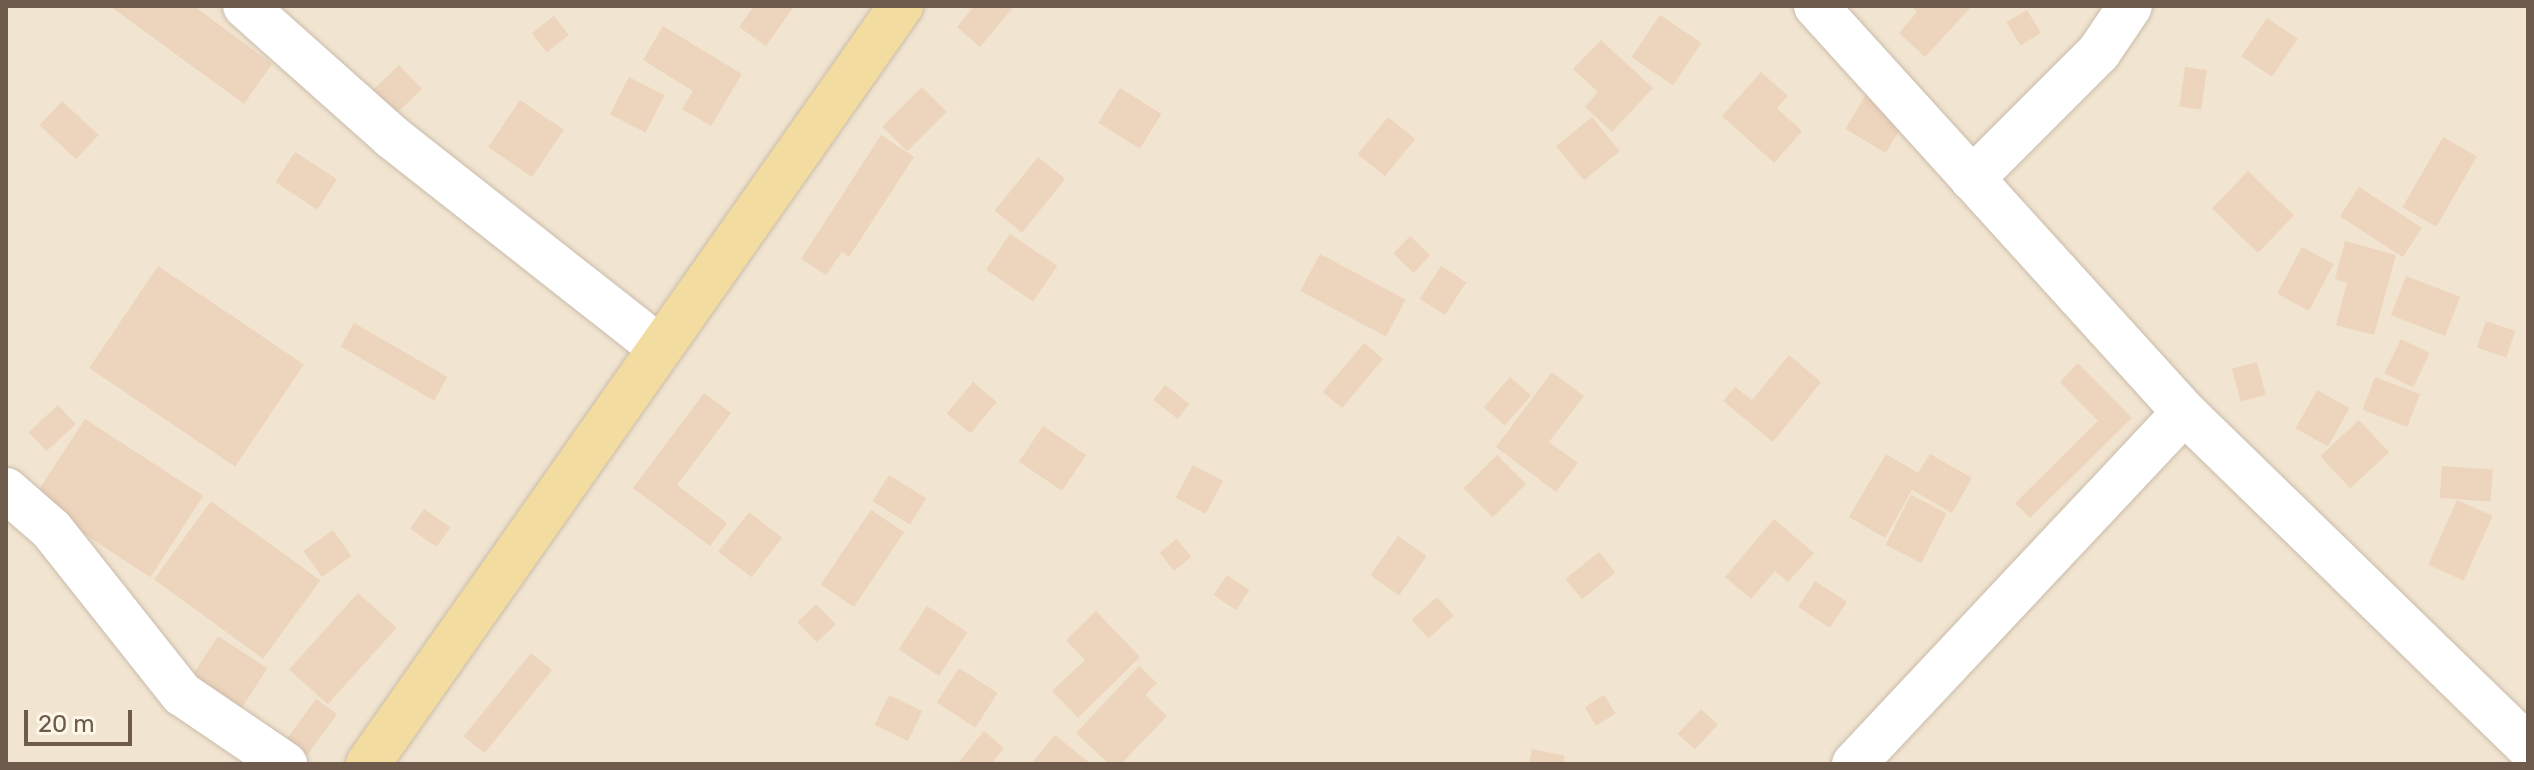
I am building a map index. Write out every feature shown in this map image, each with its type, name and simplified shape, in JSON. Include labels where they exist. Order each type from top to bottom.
[{"type":"main road","points":[[368,764],[901,6]]},
{"type":"street","points":[[245,6],[392,137],[660,348]]},
{"type":"street","points":[[1816,6],[2184,412],[2528,747]]},
{"type":"street","points":[[1972,179],[2099,52],[2130,6]]},
{"type":"street","points":[[1854,764],[2184,412]]},
{"type":"street","points":[[6,490],[51,529],[182,694],[285,764]]},
{"type":"shaded area","points":[[6,6],[2528,6],[2528,764],[6,764]]},
{"type":"building","points":[[110,6],[194,6],[272,64],[244,104]]},
{"type":"building","points":[[754,6],[794,6],[766,46],[739,27]]},
{"type":"building","points":[[974,6],[1014,6],[980,47],[957,27]]},
{"type":"building","points":[[1911,6],[1970,8],[1925,57],[1899,33],[1917,12]]},
{"type":"building","points":[[2027,10],[2041,33],[2020,46],[2006,22]]},
{"type":"building","points":[[1660,15],[1701,43],[1673,85],[1631,57]]},
{"type":"building","points":[[554,16],[569,35],[547,52],[532,33]]},
{"type":"building","points":[[2267,18],[2298,39],[2272,77],[2241,56]]},
{"type":"building","points":[[663,26],[742,74],[711,126],[682,109],[693,91],[643,60]]},
{"type":"building","points":[[1601,40],[1653,88],[1612,132],[1585,107],[1598,92],[1573,69]]},
{"type":"building","points":[[399,65],[422,89],[386,123],[363,100]]},
{"type":"building","points":[[2185,67],[2207,70],[2201,110],[2179,107]]},
{"type":"building","points":[[1761,72],[1788,96],[1777,108],[1802,131],[1774,163],[1722,116]]},
{"type":"building","points":[[629,77],[665,95],[646,133],[610,114]]},
{"type":"building","points":[[922,87],[947,112],[907,151],[882,127]]},
{"type":"building","points":[[1120,88],[1162,114],[1140,149],[1098,123]]},
{"type":"building","points":[[1868,91],[1908,115],[1886,153],[1845,129]]},
{"type":"building","points":[[520,100],[564,130],[532,177],[488,147]]},
{"type":"building","points":[[62,101],[99,135],[76,159],[39,125]]},
{"type":"building","points":[[1388,117],[1415,139],[1385,176],[1358,154]]},
{"type":"building","points":[[1592,117],[1620,151],[1584,180],[1556,146]]},
{"type":"building","points":[[881,135],[914,157],[849,257],[842,252],[826,275],[801,259]]},
{"type":"building","points":[[2443,137],[2477,156],[2436,227],[2402,207]]},
{"type":"building","points":[[295,152],[337,179],[317,209],[275,182]]},
{"type":"building","points":[[1038,157],[1065,179],[1022,233],[995,211]]},
{"type":"building","points":[[2248,171],[2294,215],[2258,253],[2212,208]]},
{"type":"building","points":[[2359,187],[2422,228],[2403,257],[2340,216]]},
{"type":"building","points":[[1010,234],[1057,266],[1033,302],[986,270]]},
{"type":"building","points":[[1410,236],[1430,255],[1413,273],[1393,253]]},
{"type":"building","points":[[2345,241],[2396,255],[2374,335],[2336,325],[2347,283],[2335,279]]},
{"type":"building","points":[[2302,247],[2334,264],[2309,311],[2277,294]]},
{"type":"building","points":[[1320,254],[1406,300],[1386,337],[1300,291]]},
{"type":"building","points":[[158,266],[304,364],[235,466],[89,368]]},
{"type":"building","points":[[1441,266],[1466,282],[1445,315],[1420,299]]},
{"type":"building","points":[[2406,276],[2460,297],[2445,336],[2391,315]]},
{"type":"building","points":[[2486,321],[2515,331],[2506,358],[2477,347]]},
{"type":"building","points":[[354,323],[448,377],[434,400],[340,346]]},
{"type":"building","points":[[2401,339],[2430,353],[2413,387],[2384,373]]},
{"type":"building","points":[[1364,343],[1383,359],[1342,408],[1323,392]]},
{"type":"building","points":[[1789,355],[1821,382],[1773,442],[1723,401],[1735,387],[1752,400]]},
{"type":"building","points":[[2257,362],[2266,395],[2241,402],[2232,369]]},
{"type":"building","points":[[2078,363],[2132,418],[2030,518],[2015,503],[2098,421],[2060,382]]},
{"type":"building","points":[[1552,372],[1584,396],[1549,442],[1578,463],[1556,492],[1496,447]]},
{"type":"building","points":[[1510,377],[1531,395],[1505,426],[1484,407]]},
{"type":"building","points":[[2375,377],[2420,394],[2407,427],[2362,410]]},
{"type":"building","points":[[973,382],[997,402],[970,433],[947,413]]},
{"type":"building","points":[[1165,385],[1189,404],[1178,419],[1153,400]]},
{"type":"building","points":[[2317,390],[2349,408],[2328,446],[2296,428]]},
{"type":"building","points":[[704,393],[731,413],[677,485],[727,523],[710,546],[633,488]]},
{"type":"building","points":[[58,405],[76,424],[46,451],[29,432]]},
{"type":"building","points":[[85,419],[203,496],[150,577],[32,500]]},
{"type":"building","points":[[2359,420],[2389,452],[2350,488],[2320,456]]},
{"type":"building","points":[[1043,426],[1086,455],[1062,491],[1019,462]]},
{"type":"building","points":[[1886,454],[1918,473],[1930,454],[1972,478],[1952,513],[1912,490],[1885,538],[1849,517]]},
{"type":"building","points":[[1497,455],[1526,484],[1493,517],[1464,488]]},
{"type":"building","points":[[1193,465],[1223,481],[1206,514],[1176,498]]},
{"type":"building","points":[[2442,466],[2493,470],[2491,501],[2440,498]]},
{"type":"building","points":[[889,475],[926,498],[910,525],[873,501]]},
{"type":"building","points":[[1911,495],[1947,513],[1921,563],[1886,545]]},
{"type":"building","points":[[2457,500],[2493,516],[2464,581],[2428,565]]},
{"type":"building","points":[[211,501],[320,580],[263,659],[154,579]]},
{"type":"building","points":[[424,509],[450,527],[436,547],[410,529]]},
{"type":"building","points":[[871,510],[904,532],[854,607],[821,585]]},
{"type":"building","points":[[749,512],[782,538],[751,577],[718,551]]},
{"type":"building","points":[[1774,519],[1814,553],[1788,582],[1775,571],[1751,599],[1725,577]]},
{"type":"building","points":[[333,530],[351,556],[322,577],[304,551]]},
{"type":"building","points":[[1398,536],[1427,556],[1399,595],[1370,575]]},
{"type":"building","points":[[1177,539],[1191,557],[1174,571],[1160,553]]},
{"type":"building","points":[[1599,552],[1615,572],[1582,599],[1566,579]]},
{"type":"building","points":[[1227,575],[1249,590],[1236,610],[1214,595]]},
{"type":"building","points":[[1815,581],[1847,602],[1830,628],[1798,607]]},
{"type":"building","points":[[358,593],[397,628],[328,704],[289,670]]},
{"type":"building","points":[[1437,597],[1454,616],[1428,638],[1412,620]]},
{"type":"building","points":[[816,604],[835,624],[817,642],[797,622]]},
{"type":"building","points":[[927,606],[967,632],[939,676],[899,650]]},
{"type":"building","points":[[1096,611],[1140,657],[1078,718],[1052,691],[1085,660],[1066,640]]},
{"type":"building","points":[[218,636],[267,668],[239,712],[190,680]]},
{"type":"building","points":[[531,653],[552,670],[485,753],[464,736]]},
{"type":"building","points":[[1139,666],[1157,683],[1145,695],[1167,716],[1121,764],[1109,764],[1076,733]]},
{"type":"building","points":[[959,668],[998,693],[975,727],[937,702]]},
{"type":"building","points":[[889,695],[922,711],[908,741],[875,725]]},
{"type":"building","points":[[1604,695],[1616,714],[1596,726],[1584,707]]},
{"type":"building","points":[[316,699],[337,714],[306,756],[285,741]]},
{"type":"building","points":[[1701,709],[1718,725],[1695,750],[1678,734]]},
{"type":"building","points":[[984,731],[1004,748],[991,764],[957,764]]},
{"type":"building","points":[[1055,735],[1091,764],[1031,764]]},
{"type":"building","points":[[1532,749],[1565,756],[1563,764],[1529,764]]}]
